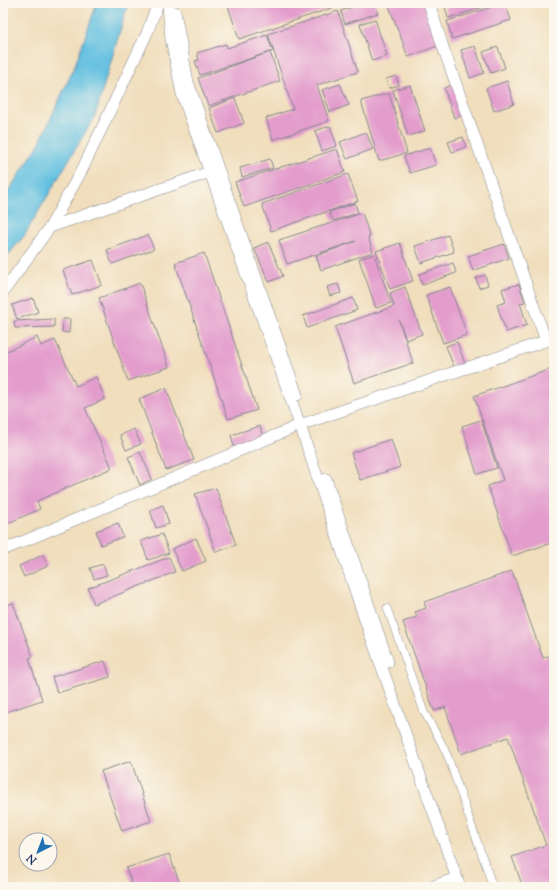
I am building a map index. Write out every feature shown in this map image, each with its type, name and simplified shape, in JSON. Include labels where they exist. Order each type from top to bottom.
[{"type":"street","points":[[3,292],[50,227],[82,170],[147,33],[158,3]]},
{"type":"street","points":[[168,3],[171,39],[182,94],[304,424],[364,617],[458,883],[431,887]]},
{"type":"street","points":[[174,3],[188,82],[464,887]]},
{"type":"street","points":[[3,550],[304,424],[550,340],[442,44],[429,3]]},
{"type":"street","points":[[50,227],[210,172]]},
{"type":"street","points":[[387,608],[424,712],[448,757],[493,887]]},
{"type":"water","points":[[97,3],[128,3],[95,116],[24,236],[3,261],[3,199],[38,146],[74,68]]},
{"type":"building","points":[[227,3],[330,3],[332,8],[239,39]]},
{"type":"building","points":[[338,3],[352,3],[339,8]]},
{"type":"building","points":[[364,3],[375,3],[378,13],[345,24],[341,11]]},
{"type":"building","points":[[388,3],[425,3],[440,45],[408,57]]},
{"type":"building","points":[[444,3],[497,3],[448,18]]},
{"type":"building","points":[[505,3],[511,20],[452,39],[447,21]]},
{"type":"building","points":[[338,11],[358,72],[317,85],[329,121],[273,140],[266,118],[293,109],[268,34]]},
{"type":"building","points":[[375,19],[387,56],[372,61],[360,24]]},
{"type":"building","points":[[267,35],[273,51],[200,75],[195,61],[199,60],[197,53],[226,44],[227,48]]},
{"type":"building","points":[[475,46],[484,73],[470,78],[461,50]]},
{"type":"building","points":[[498,47],[505,68],[491,73],[483,52]]},
{"type":"building","points":[[270,52],[280,81],[208,106],[198,78]]},
{"type":"building","points":[[396,76],[399,85],[389,88],[386,79]]},
{"type":"building","points":[[507,81],[514,104],[494,111],[486,88]]},
{"type":"building","points":[[340,84],[349,105],[330,112],[322,90]]},
{"type":"building","points":[[453,84],[463,115],[454,118],[444,88]]},
{"type":"building","points":[[410,85],[425,131],[408,136],[393,90]]},
{"type":"building","points":[[389,93],[407,153],[379,161],[361,101]]},
{"type":"building","points":[[235,98],[244,123],[218,133],[209,108]]},
{"type":"building","points":[[330,126],[337,146],[322,151],[315,131]]},
{"type":"building","points":[[366,132],[373,149],[347,159],[340,142]]},
{"type":"building","points":[[463,137],[466,147],[452,152],[448,142]]},
{"type":"building","points":[[430,148],[436,165],[410,173],[404,156]]},
{"type":"building","points":[[337,149],[345,172],[244,207],[235,182]]},
{"type":"building","points":[[270,159],[273,168],[242,177],[240,168]]},
{"type":"building","points":[[348,174],[358,201],[271,231],[262,204]]},
{"type":"building","points":[[355,203],[358,213],[333,221],[329,212]]},
{"type":"building","points":[[362,213],[373,252],[321,270],[316,256],[356,241],[287,264],[279,240]]},
{"type":"building","points":[[148,235],[154,249],[112,264],[107,250]]},
{"type":"building","points":[[448,235],[454,252],[421,263],[415,246]]},
{"type":"building","points":[[268,242],[283,276],[269,282],[254,248]]},
{"type":"building","points":[[400,243],[413,281],[390,289],[376,251]]},
{"type":"building","points":[[504,244],[509,258],[473,271],[468,256]]},
{"type":"building","points":[[204,253],[257,410],[228,419],[175,263]]},
{"type":"building","points":[[374,254],[391,303],[376,308],[359,259]]},
{"type":"building","points":[[93,260],[102,285],[72,295],[63,270]]},
{"type":"building","points":[[453,263],[456,273],[422,285],[419,274]]},
{"type":"building","points":[[485,275],[488,285],[479,288],[476,278]]},
{"type":"building","points":[[140,283],[169,367],[128,381],[99,298]]},
{"type":"building","points":[[338,284],[341,293],[330,296],[327,287]]},
{"type":"building","points":[[519,284],[525,302],[520,303],[527,325],[506,332],[497,305],[506,302],[502,289]]},
{"type":"building","points":[[405,287],[422,334],[406,340],[399,320],[413,363],[354,383],[335,327],[394,306],[390,293]]},
{"type":"building","points":[[450,287],[467,335],[443,343],[426,295]]},
{"type":"building","points":[[33,298],[38,312],[17,319],[12,305]]},
{"type":"building","points":[[353,298],[357,310],[307,328],[303,316]]},
{"type":"building","points":[[54,319],[54,327],[15,328],[14,321]]},
{"type":"building","points":[[63,319],[70,319],[69,333],[62,332]]},
{"type":"building","points":[[37,337],[41,346],[55,340],[76,386],[96,377],[105,399],[85,408],[112,468],[37,501],[40,509],[4,525],[3,353]]},
{"type":"building","points":[[457,342],[466,366],[455,370],[446,346]]},
{"type":"building","points":[[554,368],[554,542],[512,556],[488,486],[503,480],[474,396]]},
{"type":"building","points":[[166,388],[194,460],[166,470],[139,399]]},
{"type":"building","points":[[481,420],[497,468],[477,474],[462,426]]},
{"type":"building","points":[[260,426],[263,438],[234,447],[231,435]]},
{"type":"building","points":[[134,429],[141,444],[126,450],[120,435]]},
{"type":"building","points":[[391,439],[400,467],[360,480],[351,453]]},
{"type":"building","points":[[140,452],[152,479],[140,485],[128,457]]},
{"type":"building","points":[[216,488],[236,545],[216,552],[195,494]]},
{"type":"building","points":[[163,505],[169,524],[156,528],[150,510]]},
{"type":"building","points":[[118,523],[123,537],[101,545],[96,531]]},
{"type":"building","points":[[162,534],[169,553],[148,560],[141,541]]},
{"type":"building","points":[[196,538],[206,561],[182,571],[172,549]]},
{"type":"building","points":[[43,555],[48,566],[24,577],[19,566]]},
{"type":"building","points":[[169,557],[175,572],[94,604],[88,588]]},
{"type":"building","points":[[103,564],[107,575],[94,579],[90,568]]},
{"type":"building","points":[[512,571],[543,658],[553,654],[554,656],[554,887],[523,887],[512,857],[546,845],[508,737],[461,754],[445,707],[434,711],[403,622],[417,617],[415,612],[426,608],[424,602]]},
{"type":"building","points":[[13,603],[33,657],[29,658],[42,700],[3,713],[3,606]]},
{"type":"building","points":[[105,661],[110,677],[57,693],[52,677]]},
{"type":"building","points":[[131,761],[151,821],[122,831],[101,771]]},
{"type":"building","points":[[169,854],[181,887],[133,887],[126,868]]}]
